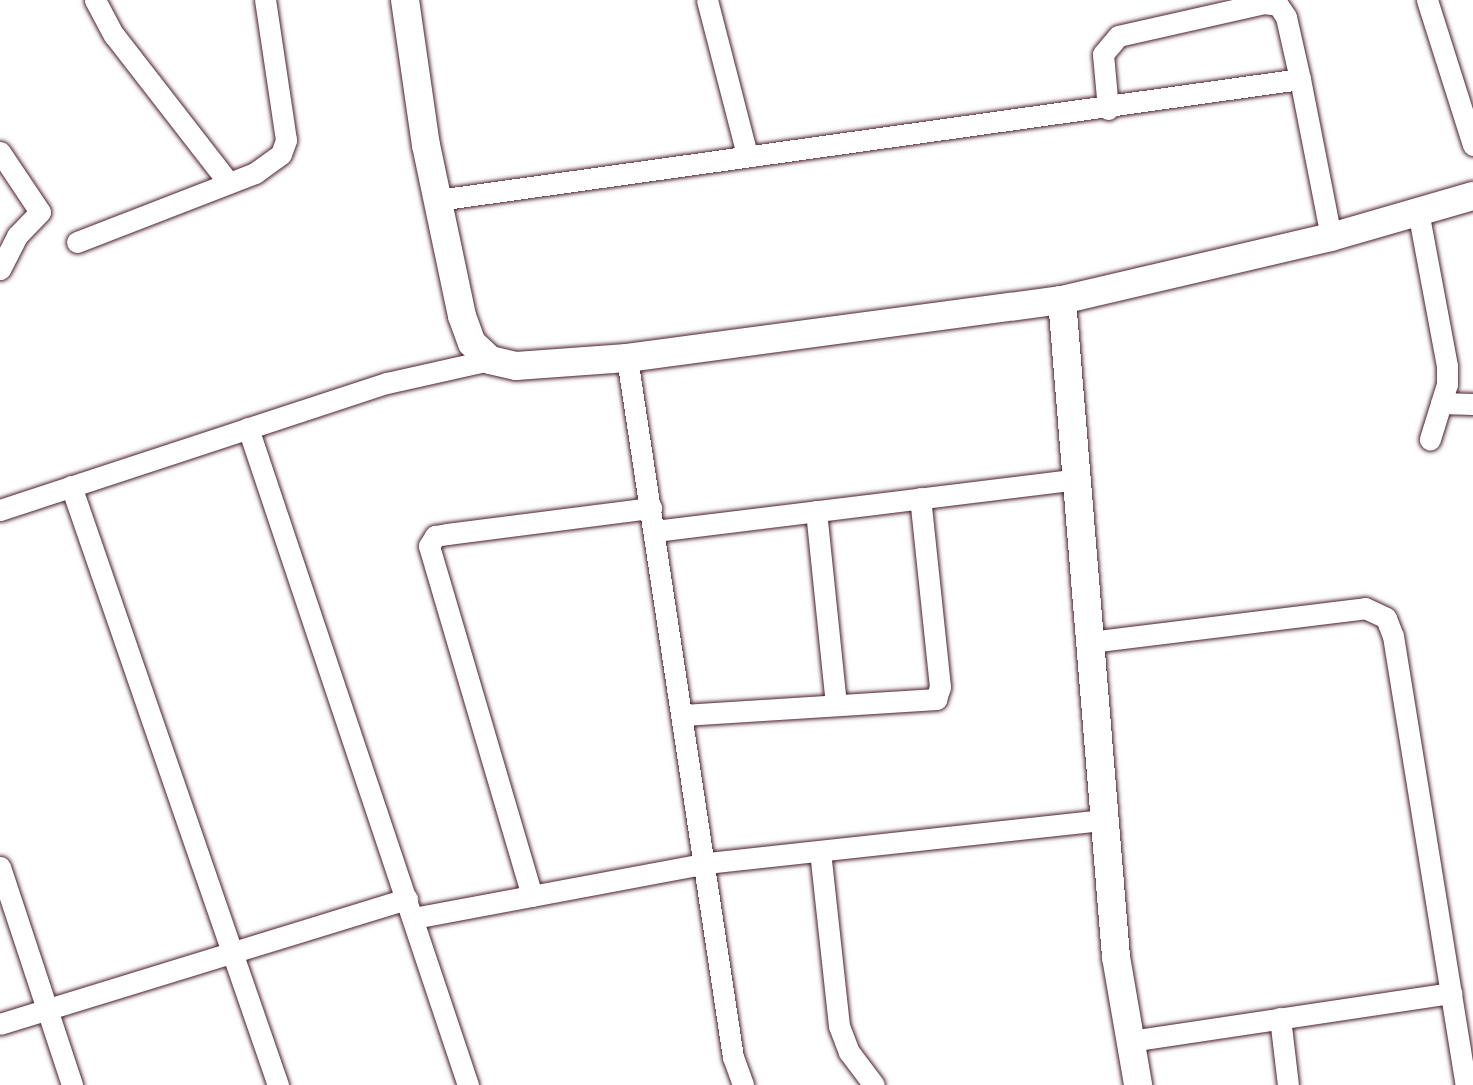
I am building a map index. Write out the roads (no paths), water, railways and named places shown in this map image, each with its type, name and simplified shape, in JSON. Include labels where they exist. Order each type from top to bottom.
[{"type":"street","points":[[95,0],[114,35],[229,183]]},
{"type":"street","points":[[77,242],[270,166],[286,139],[265,0]]},
{"type":"street","points":[[405,0],[438,200],[461,316],[472,343],[490,360]]},
{"type":"street","points":[[707,0],[747,155]]},
{"type":"street","points":[[1427,0],[1473,145]]},
{"type":"street","points":[[1108,109],[1103,54],[1118,36],[1264,3],[1287,2],[1286,17],[1331,237]]},
{"type":"street","points":[[438,200],[747,155],[1108,109],[1300,79]]},
{"type":"street","points":[[0,152],[40,212],[17,236],[0,269]]},
{"type":"street","points":[[0,510],[387,383],[490,360],[516,366],[627,358],[1062,300],[1331,237],[1473,195]]},
{"type":"street","points":[[1418,211],[1447,366],[1441,403],[1430,439]]},
{"type":"street","points":[[1062,300],[1116,957],[1138,1085]]},
{"type":"street","points":[[627,358],[706,863],[733,1057],[743,1085]]},
{"type":"street","points":[[1441,403],[1473,404]]},
{"type":"street","points":[[248,428],[468,1085]]},
{"type":"street","points":[[655,531],[1076,479]]},
{"type":"street","points":[[71,486],[230,955],[278,1085]]},
{"type":"street","points":[[683,715],[936,699],[941,694],[920,498]]},
{"type":"street","points":[[532,896],[429,545],[435,537],[447,534],[651,508]]},
{"type":"street","points":[[816,511],[836,705]]},
{"type":"street","points":[[1090,642],[1365,608],[1386,618],[1394,635],[1466,1085]]},
{"type":"street","points":[[0,1024],[230,955],[410,908],[532,896],[706,863],[1105,820]]},
{"type":"street","points":[[820,851],[839,1026],[849,1052],[874,1085]]},
{"type":"street","points":[[0,867],[72,1085]]},
{"type":"street","points":[[1130,1041],[1451,993]]},
{"type":"street","points":[[1280,1018],[1288,1085]]}]
